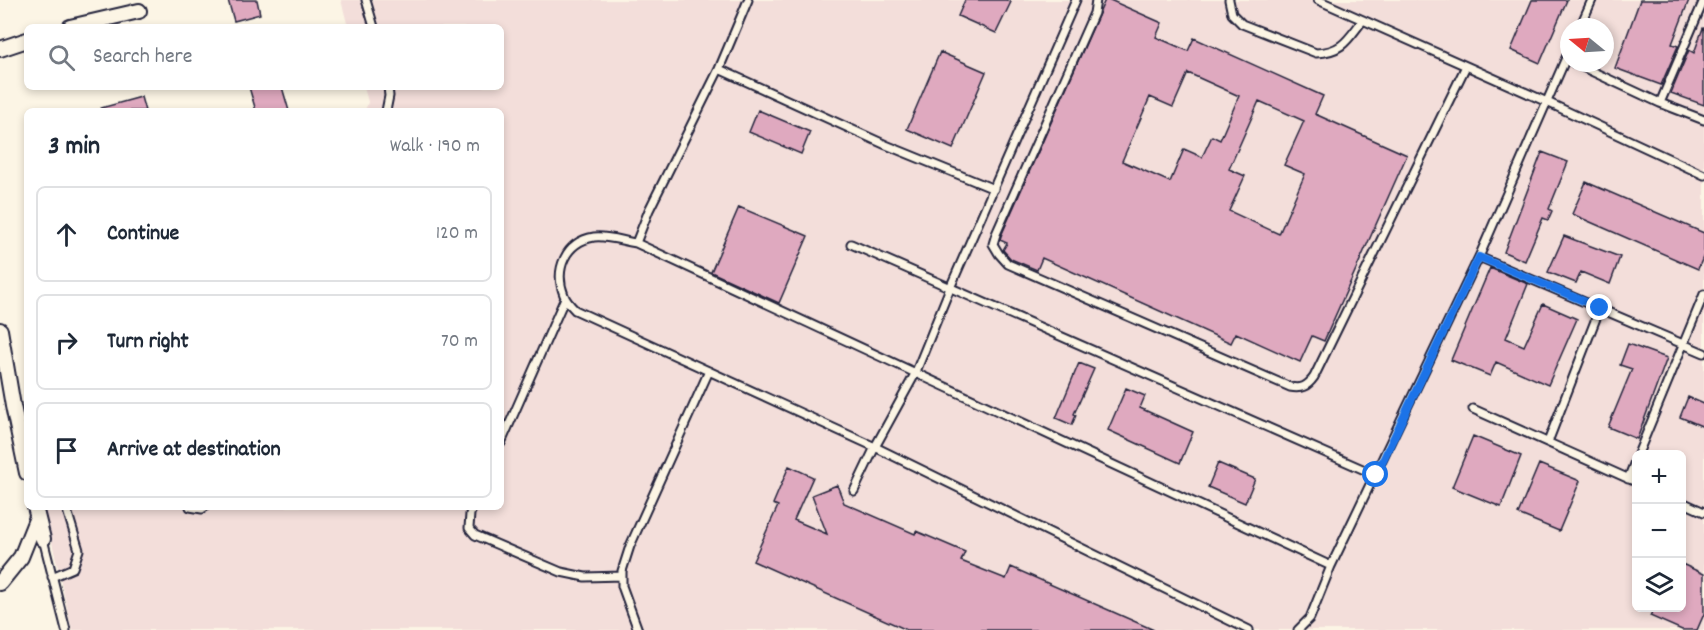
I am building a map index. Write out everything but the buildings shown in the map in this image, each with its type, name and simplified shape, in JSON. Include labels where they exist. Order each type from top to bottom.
[{"type":"street","points":[[83,24],[139,11]]},
{"type":"street","points":[[0,49],[24,41]]},
{"type":"street","points":[[0,330],[24,459]]},
{"type":"street","points":[[36,512],[42,539]]},
{"type":"street","points":[[0,583],[21,556],[36,512]]},
{"type":"lane","points":[[366,0],[373,24]]},
{"type":"lane","points":[[636,243],[649,210],[719,69],[748,0]]},
{"type":"lane","points":[[854,490],[915,374],[950,288],[1077,0]]},
{"type":"lane","points":[[1096,0],[1094,13],[993,244],[1008,264],[1290,387],[1298,388],[1309,385],[1314,377],[1466,66]]},
{"type":"lane","points":[[1229,0],[1232,14],[1242,24],[1316,53],[1329,53],[1344,46],[1363,20]]},
{"type":"lane","points":[[1318,0],[1704,175]]},
{"type":"lane","points":[[1584,18],[1592,0]]},
{"type":"lane","points":[[1660,103],[1704,0]]},
{"type":"lane","points":[[719,69],[886,145],[993,189]]},
{"type":"lane","points":[[1298,630],[1310,618],[1331,566],[1479,257],[1561,72]]},
{"type":"lane","points":[[1593,72],[1660,103],[1704,120]]},
{"type":"lane","points":[[387,108],[388,90]]},
{"type":"lane","points":[[1249,630],[875,447],[575,310],[565,298],[560,279],[563,257],[577,242],[596,237],[636,243],[1331,566]]},
{"type":"lane","points":[[851,244],[1376,475]]},
{"type":"lane","points":[[1479,257],[1704,353]]},
{"type":"lane","points":[[1640,450],[1704,294]]},
{"type":"lane","points":[[504,436],[565,298]]},
{"type":"lane","points":[[1548,442],[1600,308]]},
{"type":"lane","points":[[638,630],[622,586],[622,576],[630,546],[709,371]]},
{"type":"lane","points":[[1473,409],[1632,480]]},
{"type":"lane","points":[[1628,479],[1632,469]]},
{"type":"lane","points":[[1686,504],[1704,512]]},
{"type":"lane","points":[[52,577],[73,568],[79,550],[67,510]]},
{"type":"lane","points":[[472,510],[470,528],[475,535],[561,572],[585,578],[622,576]]},
{"type":"lane","points":[[42,539],[66,630]]},
{"type":"shaded area","points":[[341,0],[1704,0],[1704,630],[72,630],[45,510],[504,510],[504,108],[366,108],[368,102],[365,90],[504,90],[504,24],[347,24]]},
{"type":"route","points":[[1376,475],[1479,257],[1600,308]]}]
